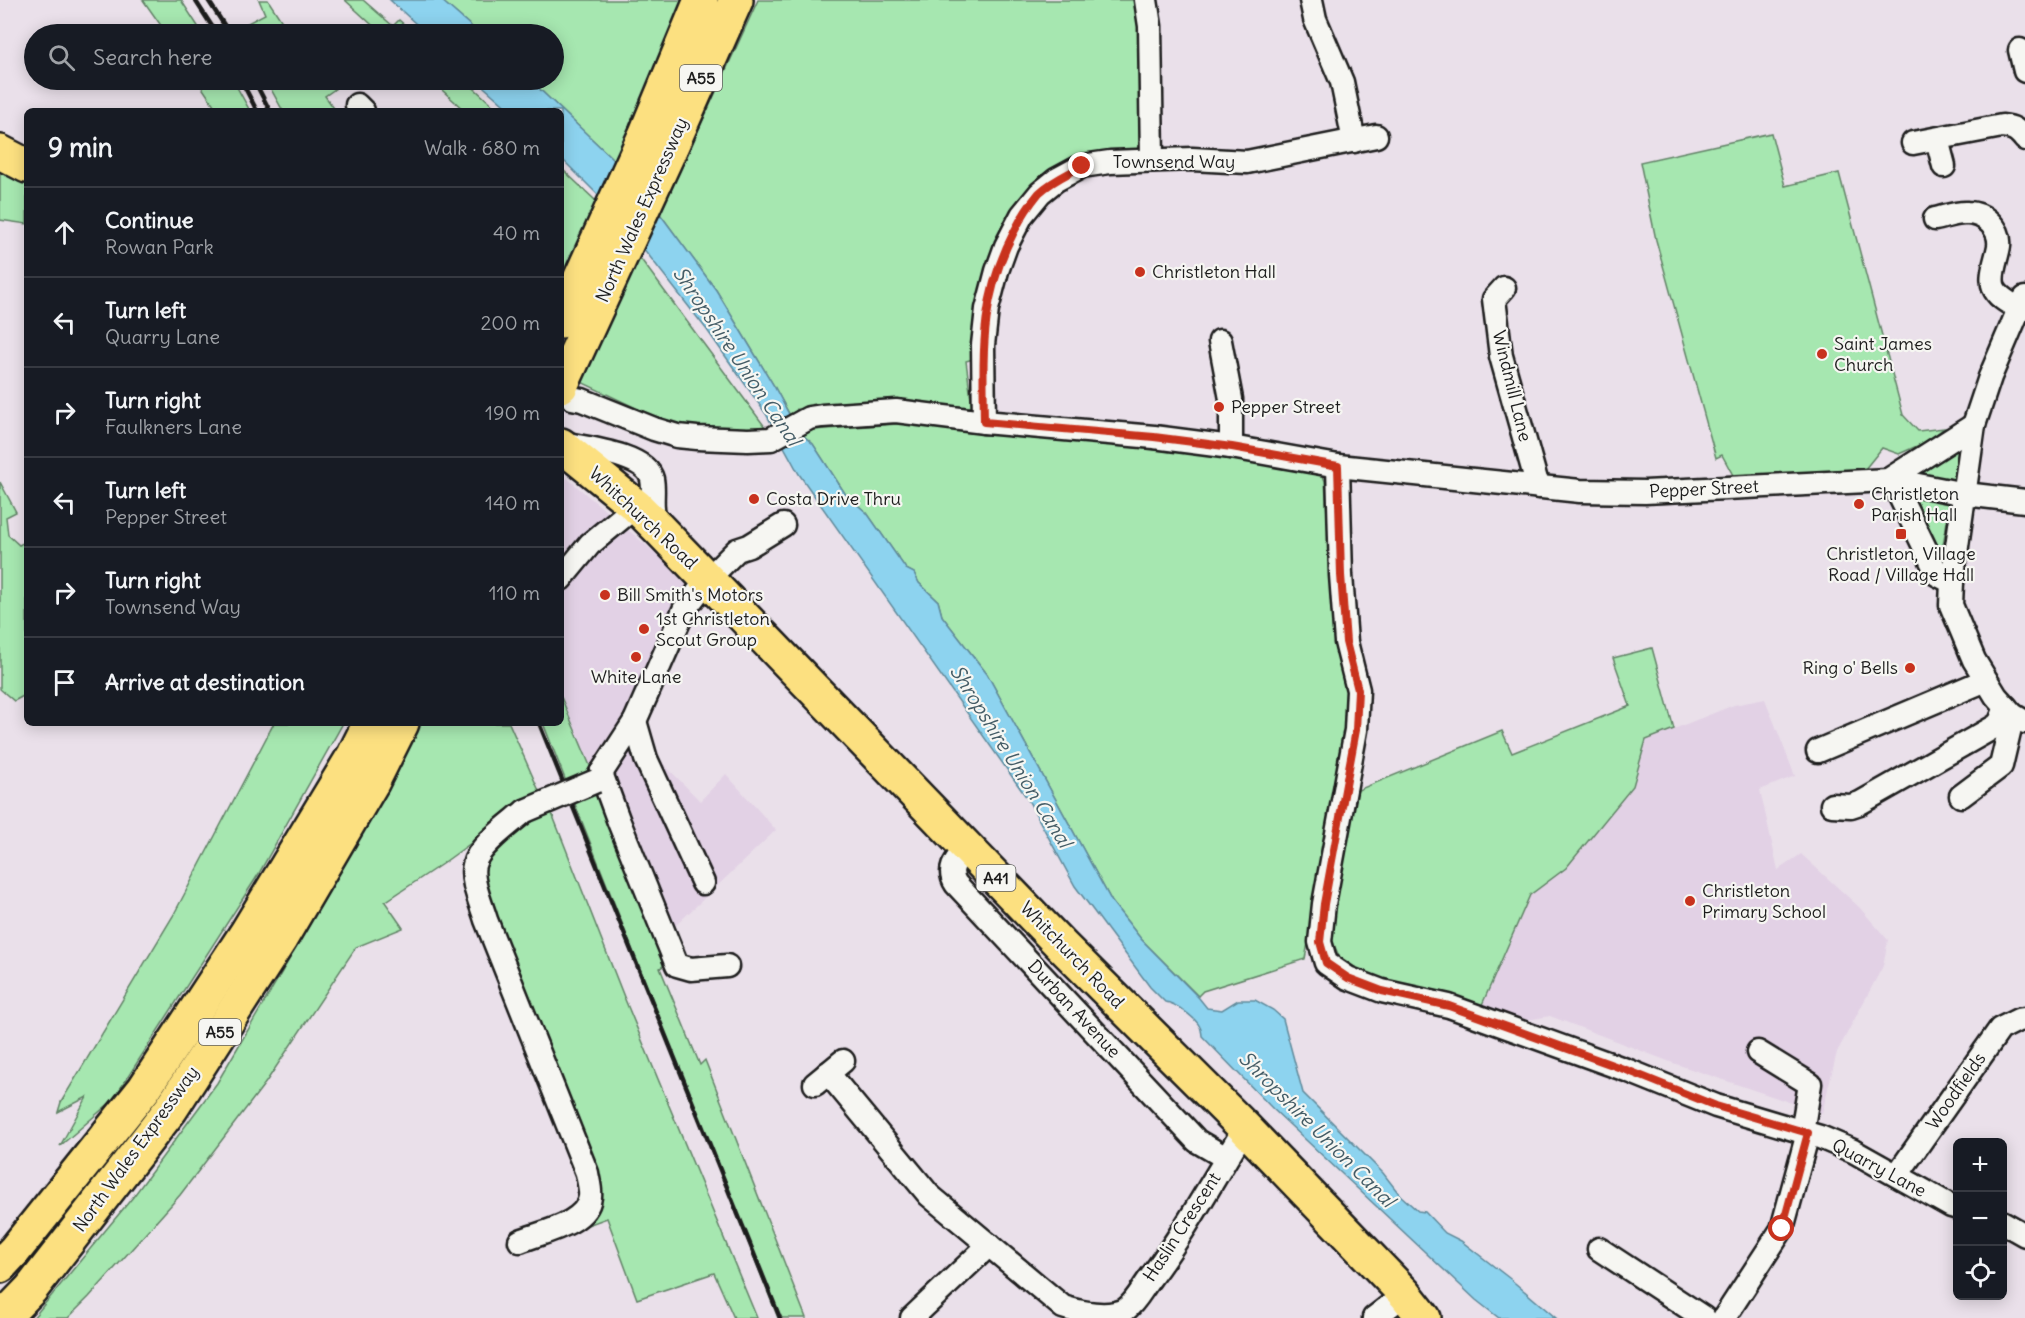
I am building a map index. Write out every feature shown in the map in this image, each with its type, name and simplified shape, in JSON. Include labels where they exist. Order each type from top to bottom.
[{"type":"highway","name":"North Wales Expressway","points":[[656,144],[701,0]]},
{"type":"highway","name":"North Wales Expressway","points":[[566,392],[570,334],[656,144],[736,0]]},
{"type":"highway","points":[[0,152],[24,164]]},
{"type":"highway","name":"Whitchurch Road","points":[[564,447],[646,516],[1163,1048],[1245,1128],[1414,1306]]},
{"type":"highway","name":"North Wales Expressway","points":[[0,1266],[144,1089],[247,932],[354,755],[368,726]]},
{"type":"highway","name":"North Wales Expressway","points":[[3,1318],[31,1289],[171,1108],[281,938],[372,783],[400,726]]},
{"type":"street","points":[[1146,0],[1150,26],[1152,160]]},
{"type":"street","points":[[1311,0],[1315,19],[1342,82],[1354,141]]},
{"type":"street","points":[[1913,143],[2002,126],[2012,127],[2025,139]]},
{"type":"street","name":"Townsend Way","points":[[984,422],[983,345],[987,309],[1006,246],[1022,215],[1040,193],[1056,180],[1082,166],[1110,162],[1192,159],[1247,162],[1376,136]]},
{"type":"street","points":[[1937,139],[1944,166]]},
{"type":"street","points":[[1935,219],[1966,212],[1980,215],[1991,223],[1996,231],[1999,244],[1993,273],[1993,287],[2001,297],[2022,304],[1990,377],[1974,425],[1952,582],[1951,605],[1974,660],[1996,696],[2015,715]]},
{"type":"street","name":"Windmill Lane","points":[[1504,288],[1494,299],[1501,356],[1538,487]]},
{"type":"street","points":[[1220,341],[1231,399],[1232,447]]},
{"type":"street","name":"Pepper Street","points":[[566,392],[654,429],[677,436],[748,440],[771,438],[797,423],[822,416],[896,411],[984,422],[1154,437],[1232,447],[1338,466],[1580,491],[1645,492],[1890,480],[1965,494],[2025,501]]},
{"type":"street","name":"Pepper Street","points":[[1890,480],[1974,425]]},
{"type":"street","name":"Quarry Lane","points":[[1338,466],[1341,575],[1346,642],[1358,690],[1356,730],[1324,904],[1320,942],[1326,963],[1348,978],[1382,991],[1459,1010],[1629,1071],[1716,1106],[1805,1133],[1853,1151],[1953,1207]]},
{"type":"street","points":[[1890,480],[1938,575],[1952,582]]},
{"type":"street","points":[[564,575],[590,544],[646,516]]},
{"type":"street","points":[[520,1241],[576,1220],[585,1211],[591,1196],[587,1173],[486,920],[475,885],[473,865],[484,847],[525,812],[599,777],[635,721],[684,610],[708,579],[737,550],[749,546],[783,525]]},
{"type":"street","points":[[1818,751],[1986,680]]},
{"type":"street","points":[[1961,796],[2001,766],[2015,715]]},
{"type":"street","points":[[1832,804],[1851,806],[1860,803],[2015,715]]},
{"type":"street","points":[[635,721],[646,759],[703,883]]},
{"type":"street","points":[[599,777],[678,966],[691,969],[727,966]]},
{"type":"street","name":"Durban Avenue","points":[[967,847],[952,870],[952,879],[956,884],[1197,1141],[1226,1158]]},
{"type":"street","name":"Woodfields","points":[[1897,1175],[2000,1029],[2025,1019]]},
{"type":"street","points":[[1724,1318],[1782,1229],[1805,1133],[1810,1084],[1758,1052]]},
{"type":"street","name":"Haslin Crescent","points":[[829,1073],[929,1195],[1063,1307],[1088,1316],[1106,1316],[1125,1311],[1180,1235],[1245,1128]]},
{"type":"street","points":[[2007,1225],[2025,1235]]},
{"type":"street","points":[[912,1318],[989,1245]]},
{"type":"street","points":[[1599,1249],[1704,1318]]},
{"type":"street","points":[[1374,1318],[1414,1306]]},
{"type":"shaded area","points":[[564,476],[694,586],[631,718],[649,749],[700,801],[726,774],[776,830],[673,928],[593,773],[564,704]]},
{"type":"shaded area","name":"Christleton Primary School","points":[[1765,699],[1795,776],[1760,790],[1778,870],[1801,854],[1859,907],[1888,940],[1883,966],[1837,1052],[1822,1113],[1673,1063],[1550,1016],[1516,1022],[1481,1007],[1530,895],[1566,868],[1633,786],[1646,740],[1734,705]]},
{"type":"green space","points":[[143,0],[181,0],[197,24],[160,24]]},
{"type":"green space","points":[[259,0],[268,0],[284,24],[246,24],[265,14]]},
{"type":"green space","points":[[345,0],[363,0],[391,24],[371,24]]},
{"type":"green space","points":[[441,0],[683,0],[615,161],[564,112],[564,108],[559,108],[540,90],[564,90],[564,24],[469,24]]},
{"type":"green space","points":[[758,0],[1142,0],[1142,143],[1134,152],[1034,185],[973,359],[966,361],[972,407],[938,405],[797,409],[792,419],[716,290],[660,214]]},
{"type":"green space","points":[[204,90],[238,90],[248,108],[216,108]]},
{"type":"green space","points":[[271,90],[334,90],[325,96],[334,108],[281,108]]},
{"type":"green space","points":[[442,90],[476,90],[496,108],[462,108]]},
{"type":"green space","points":[[1771,133],[1785,186],[1839,173],[1903,415],[1918,431],[1944,428],[1926,442],[1899,454],[1882,448],[1865,469],[1734,477],[1722,455],[1716,458],[1656,240],[1640,162]]},
{"type":"green space","points":[[0,169],[24,181],[24,224],[0,220]]},
{"type":"green space","points":[[564,171],[597,202],[564,275]]},
{"type":"green space","points":[[640,258],[768,431],[674,426],[579,381]]},
{"type":"green space","points":[[911,423],[1273,463],[1321,472],[1325,481],[1335,649],[1348,683],[1349,727],[1305,959],[1203,991],[1198,996],[1141,939],[1112,902],[987,674],[942,616],[938,601],[919,583],[914,573],[906,569],[867,513],[846,495],[813,444],[798,431]]},
{"type":"green space","points":[[1954,450],[1962,452],[1961,476],[1945,482],[1931,479],[1921,472]]},
{"type":"green space","points":[[0,482],[16,512],[6,517],[8,535],[19,545],[24,542],[24,696],[14,701],[0,689]]},
{"type":"green space","points":[[1913,496],[1950,504],[1941,557]]},
{"type":"green space","points":[[1652,648],[1674,729],[1646,740],[1633,786],[1566,868],[1530,895],[1481,1007],[1389,986],[1342,963],[1328,931],[1347,823],[1358,790],[1502,731],[1512,753],[1630,706],[1613,658]]},
{"type":"green space","points":[[564,704],[593,773],[567,784],[544,726],[564,726]]},
{"type":"green space","points":[[272,726],[341,726],[258,875],[113,1100],[60,1146],[87,1097],[58,1112],[61,1102],[173,916]]},
{"type":"green space","points":[[418,726],[510,726],[540,793],[385,902],[403,928],[356,947],[266,1082],[180,1195],[68,1318],[33,1318],[133,1197],[217,1083],[359,840]]},
{"type":"green space","points":[[600,789],[668,963],[660,968],[700,1065],[705,1060],[806,1318],[778,1318],[573,799]]},
{"type":"green space","points":[[551,811],[624,997],[757,1318],[734,1318],[714,1273],[637,1299],[607,1218],[585,1226],[596,1201],[483,885],[484,864],[495,847],[527,819]]},
{"type":"water","points":[[390,0],[441,0],[469,24],[416,24]]},
{"type":"water","points":[[487,90],[540,90],[559,108],[508,108]]},
{"type":"water","name":"Shropshire Union Canal","points":[[564,112],[615,161],[660,214],[716,290],[774,386],[798,431],[813,444],[846,495],[867,513],[906,569],[914,573],[919,583],[938,601],[942,616],[987,674],[1112,902],[1141,939],[1207,1008],[1222,1010],[1238,1000],[1255,1000],[1273,1010],[1283,1019],[1303,1093],[1383,1173],[1400,1195],[1418,1211],[1425,1212],[1445,1233],[1461,1241],[1509,1278],[1556,1318],[1499,1318],[1476,1300],[1273,1109],[1202,1036],[1194,1019],[1179,1008],[1165,1002],[1150,987],[1075,886],[1027,798],[799,474],[766,414],[707,330],[599,196],[564,161]]},
{"type":"railway","points":[[195,0],[211,24]]},
{"type":"railway","points":[[208,0],[224,24]]},
{"type":"railway","points":[[246,90],[255,108]]},
{"type":"railway","points":[[259,90],[268,108]]},
{"type":"railway","points":[[540,726],[780,1318]]},
{"type":"place","name":"Christleton Hall","points":[[1140,272]]},
{"type":"place","name":"Saint James Church","points":[[1822,354]]},
{"type":"place","name":"Pepper Street","points":[[1219,407]]},
{"type":"place","name":"Costa Drive Thru","points":[[754,499]]},
{"type":"place","name":"Christleton Parish Hall","points":[[1859,504]]},
{"type":"place","name":"Christleton, Village Road / Village Hall","points":[[1901,534]]},
{"type":"place","name":"Bill Smith's Motors","points":[[605,595]]},
{"type":"place","name":"1st Christleton Scout Group","points":[[644,629]]},
{"type":"place","name":"White Lane","points":[[636,657]]},
{"type":"place","name":"Ring o' Bells","points":[[1910,668]]},
{"type":"place","name":"Christleton Primary School","points":[[1690,901]]},
{"type":"route","points":[[1082,166],[1056,180],[1040,193],[1022,215],[1006,246],[987,309],[983,345],[984,422],[1154,437],[1232,447],[1338,466],[1341,575],[1346,642],[1358,690],[1356,730],[1324,904],[1320,942],[1326,963],[1348,978],[1382,991],[1449,1006],[1629,1071],[1716,1106],[1808,1133],[1782,1229]]}]
